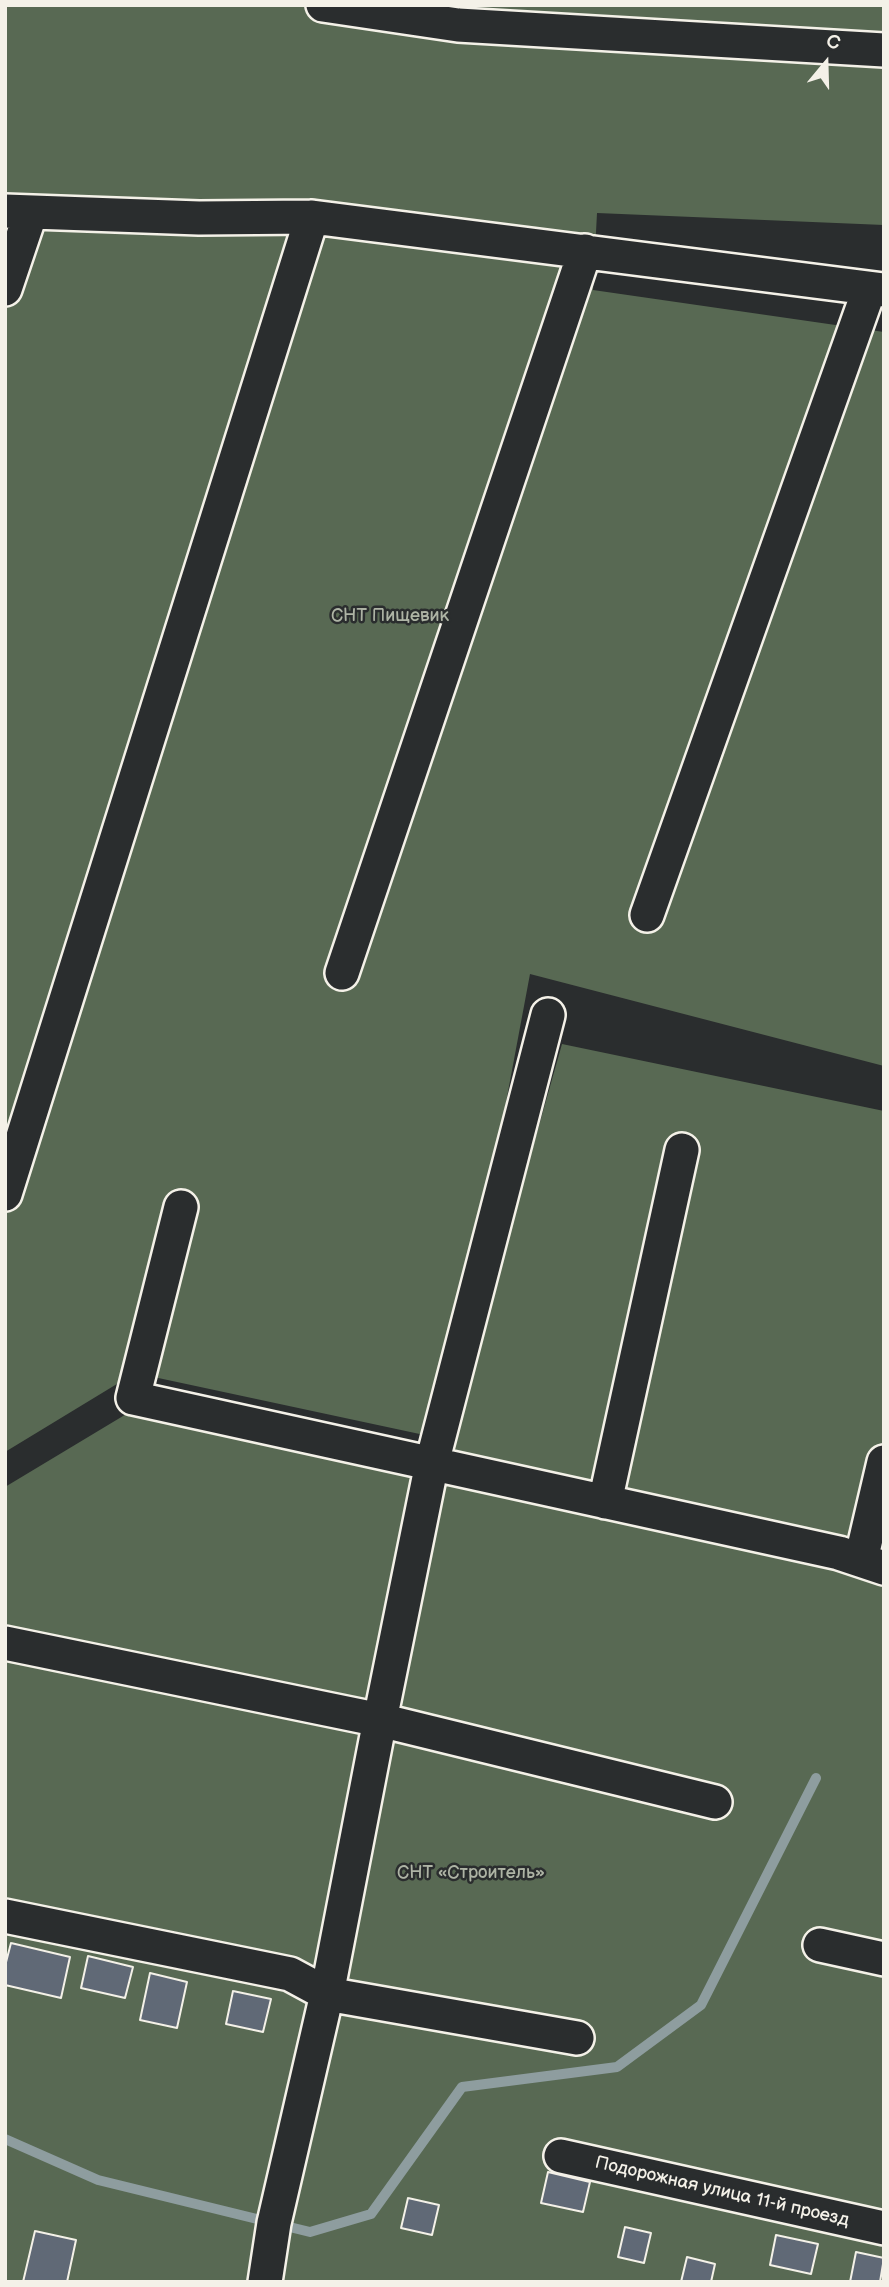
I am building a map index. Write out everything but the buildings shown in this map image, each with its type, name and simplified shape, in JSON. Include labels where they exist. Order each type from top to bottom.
[{"type":"street","points":[[323,5],[458,26],[884,50]]},
{"type":"street","points":[[5,289],[18,212],[200,218],[312,217],[877,290],[647,915]]},
{"type":"street","points":[[5,1194],[312,217]]},
{"type":"street","points":[[342,973],[585,251]]},
{"type":"street","points":[[265,2282],[274,2223],[327,1994],[432,1463],[548,1015]]},
{"type":"street","points":[[605,1502],[682,1150]]},
{"type":"street","points":[[181,1207],[133,1398],[839,1553],[872,1564],[884,1462]]},
{"type":"street","points":[[5,1643],[380,1720],[715,1802]]},
{"type":"street","points":[[5,1916],[290,1974],[327,1994],[577,2038]]},
{"type":"street","points":[[820,1945],[884,1959]]},
{"type":"street","name":"Подорожная улица 11-й проезд","points":[[561,2156],[884,2228]]},
{"type":"green space","name":"СНТ Пищевик","points":[[5,5],[884,5],[884,225],[597,213],[593,290],[884,332],[884,1066],[530,974],[443,1439],[135,1373],[5,1452]]},
{"type":"green space","name":"СНТ «Строитель»","points":[[562,1044],[884,1111],[884,2282],[5,2282],[5,1487],[133,1410],[443,1466]]},
{"type":"waterway","points":[[5,2139],[98,2180],[310,2232],[371,2214],[462,2087],[617,2067],[701,2005],[816,1778]]}]
